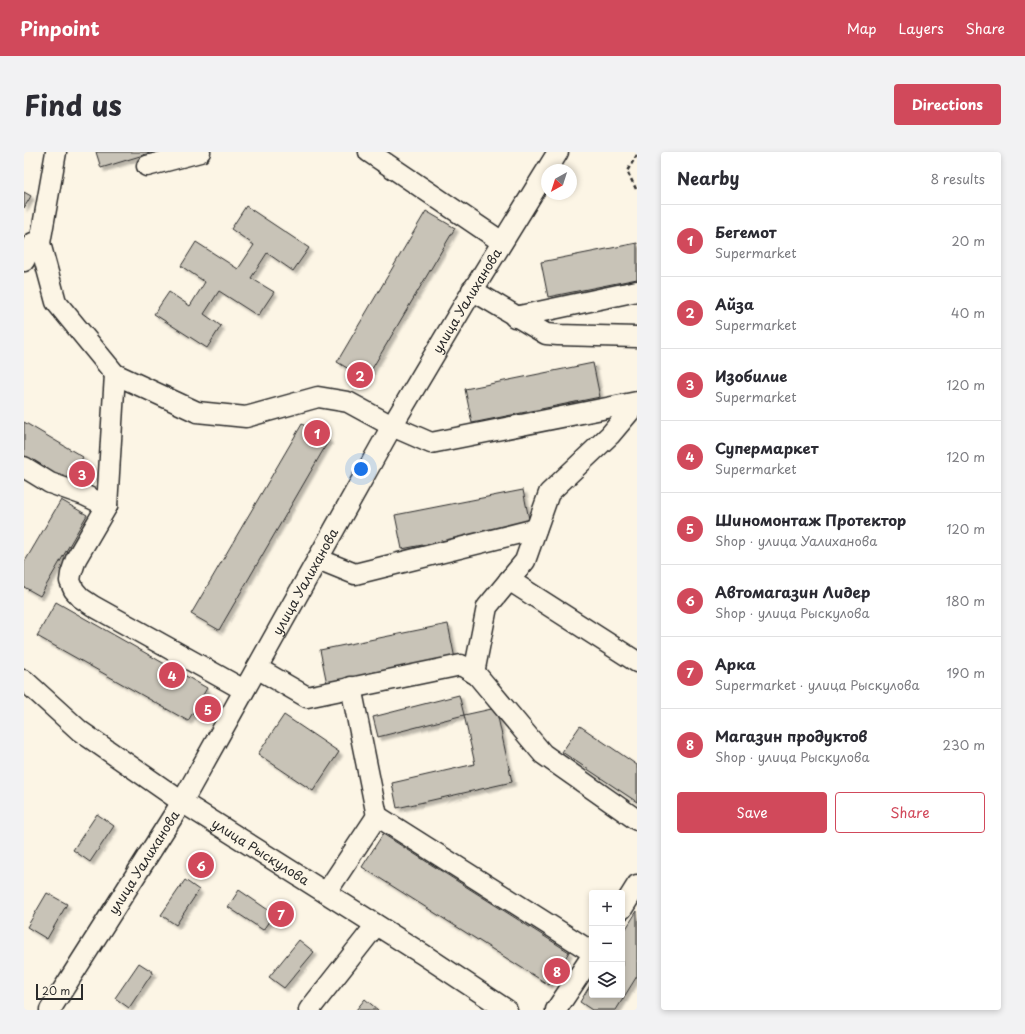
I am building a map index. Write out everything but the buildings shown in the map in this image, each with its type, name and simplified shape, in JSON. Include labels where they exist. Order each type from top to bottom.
[{"type":"street","points":[[24,261],[32,241],[56,152]]},
{"type":"street","points":[[147,166],[200,152]]},
{"type":"street","points":[[368,152],[502,242]]},
{"type":"street","name":"улица Уалиханова","points":[[50,1010],[182,802],[392,426],[472,290],[558,152]]},
{"type":"street","points":[[32,241],[56,302],[116,374],[197,412],[246,417],[318,397],[348,402],[392,426],[431,442],[637,402]]},
{"type":"street","points":[[472,290],[515,317],[546,334],[558,336],[637,337]]},
{"type":"street","points":[[515,317],[637,291]]},
{"type":"street","points":[[116,374],[107,506],[76,559],[70,582],[74,590],[81,598],[93,606],[244,690]]},
{"type":"street","points":[[474,673],[487,607],[525,561],[549,493],[610,435],[637,402]]},
{"type":"street","points":[[24,467],[50,483],[84,495],[107,506]]},
{"type":"street","points":[[318,559],[355,574],[536,529]]},
{"type":"street","points":[[510,580],[637,662]]},
{"type":"street","points":[[256,668],[307,696],[462,665],[477,675],[543,754],[637,820]]},
{"type":"street","name":"улица Рыскулова","points":[[24,680],[80,731],[182,802],[507,1010]]},
{"type":"street","points":[[326,894],[377,816],[351,687]]},
{"type":"street","points":[[377,816],[589,950]]},
{"type":"street","points":[[625,904],[637,885]]},
{"type":"street","points":[[309,1010],[376,925]]},
{"type":"street","points":[[556,1010],[589,960]]},
{"type":"path","points":[[637,155],[627,171],[637,191]]},
{"type":"place","name":"Айза","points":[[360,375]]},
{"type":"place","name":"Бегемот","points":[[317,433]]},
{"type":"place","name":"Изобилие","points":[[82,474]]},
{"type":"place","name":"Супермаркет","points":[[172,675]]},
{"type":"place","name":"Шиномонтаж Протектор","points":[[208,709]]},
{"type":"place","name":"Автомагазин Лидер","points":[[201,865]]},
{"type":"place","name":"Арка","points":[[281,914]]},
{"type":"place","name":"Магазин продуктов","points":[[557,971]]}]
